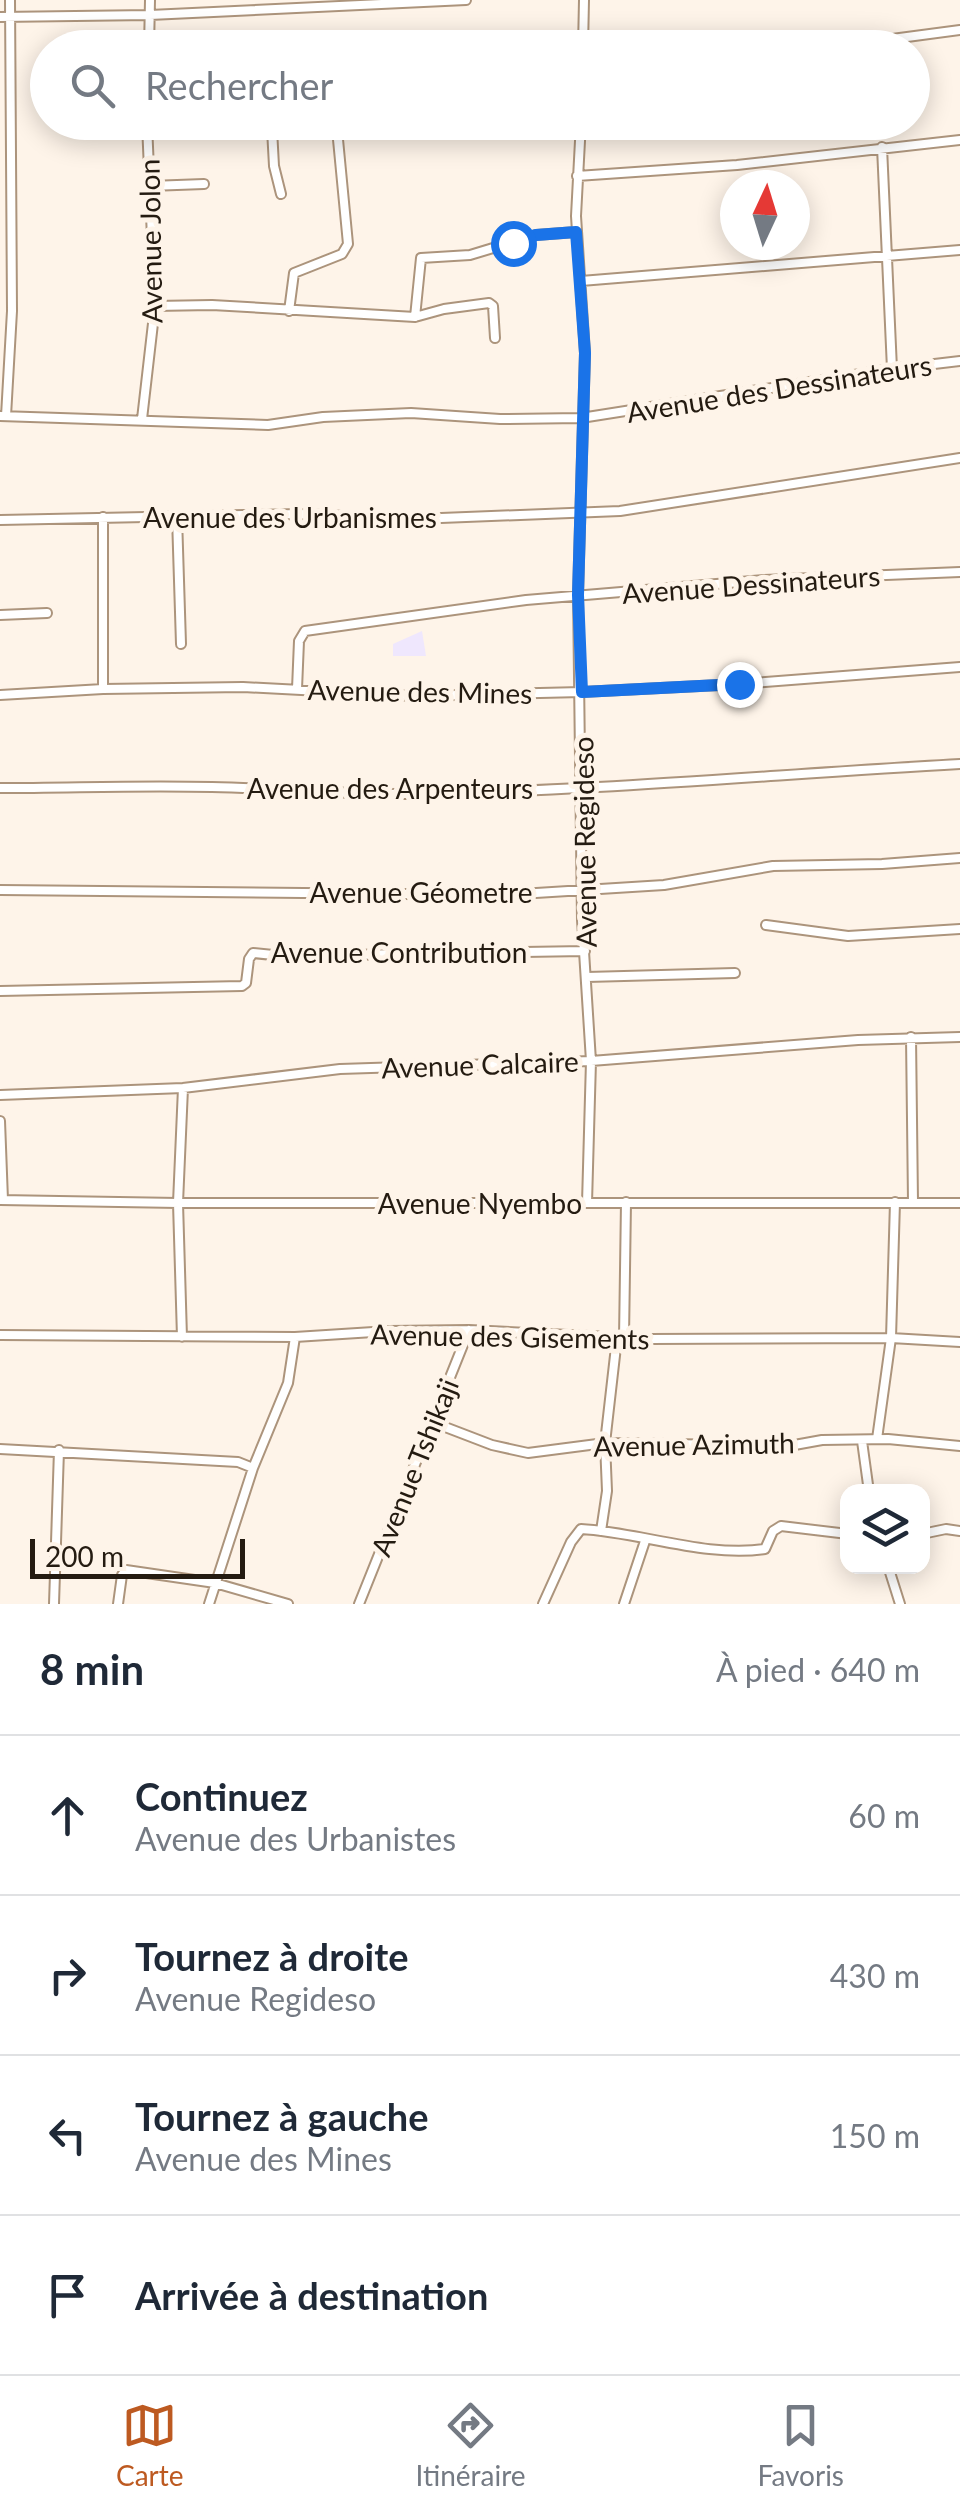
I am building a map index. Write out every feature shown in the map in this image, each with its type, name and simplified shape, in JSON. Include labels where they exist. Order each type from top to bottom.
[{"type":"street","points":[[3,416],[12,311],[4,177],[12,129],[10,0]]},
{"type":"street","points":[[150,0],[150,30]]},
{"type":"street","points":[[0,16],[150,15],[466,0]]},
{"type":"street","points":[[584,0],[584,30]]},
{"type":"street","points":[[930,34],[960,30]]},
{"type":"street","points":[[0,129],[12,129]]},
{"type":"street","name":"Avenue Jolon","points":[[142,418],[155,306],[148,140]]},
{"type":"street","points":[[273,140],[281,194]]},
{"type":"street","points":[[289,311],[290,278],[294,273],[342,254],[348,244],[338,140]]},
{"type":"street","name":"Avenue Regideso","points":[[580,140],[576,232],[585,353],[578,595],[582,889],[591,1061],[587,1202]]},
{"type":"street","points":[[578,176],[736,165],[960,140]]},
{"type":"street","points":[[882,147],[892,368]]},
{"type":"street","points":[[150,186],[204,184]]},
{"type":"street","points":[[415,317],[421,258],[470,255],[536,235],[576,232]]},
{"type":"street","points":[[581,281],[960,250]]},
{"type":"street","points":[[155,306],[212,305],[415,317],[444,308],[489,303],[493,306],[495,338]]},
{"type":"street","points":[[0,311],[12,311]]},
{"type":"street","name":"Avenue des Dessinateurs","points":[[3,416],[268,425],[323,417],[411,413],[500,419],[582,418],[892,368],[960,361]]},
{"type":"street","points":[[580,513],[653,506],[960,458]]},
{"type":"street","name":"Avenue des Urbanismes","points":[[0,520],[299,514],[416,518],[580,513]]},
{"type":"street","points":[[177,516],[180,644]]},
{"type":"street","points":[[103,517],[103,688]]},
{"type":"street","name":"Avenue Dessinateurs","points":[[297,689],[300,636],[305,631],[425,612],[578,595],[764,580],[960,572]]},
{"type":"street","points":[[0,615],[47,613]]},
{"type":"street","name":"Avenue des Mines","points":[[0,695],[103,688],[297,689],[414,696],[582,692],[960,667]]},
{"type":"street","name":"Avenue des Arpenteurs","points":[[0,788],[207,786],[414,794],[583,789],[960,764]]},
{"type":"street","name":"Avenue Géometre","points":[[0,890],[324,891],[439,897],[664,885],[773,866],[960,858]]},
{"type":"street","points":[[766,925],[848,936],[960,929]]},
{"type":"street","name":"Avenue Contribution","points":[[0,991],[242,986],[253,953],[282,956],[585,951]]},
{"type":"street","points":[[588,977],[735,974]]},
{"type":"street","points":[[911,1037],[913,1202]]},
{"type":"street","name":"Avenue Calcaire","points":[[0,1095],[183,1088],[340,1069],[591,1061],[911,1037],[960,1037]]},
{"type":"street","points":[[182,1337],[178,1203],[183,1088]]},
{"type":"street","points":[[0,1121],[1,1200]]},
{"type":"street","name":"Avenue Nyembo","points":[[1,1200],[960,1203]]},
{"type":"street","points":[[601,1531],[607,1490],[605,1443],[620,1338],[626,1202]]},
{"type":"street","points":[[877,1440],[891,1338],[894,1202]]},
{"type":"street","name":"Avenue des Gisements","points":[[0,1334],[295,1337],[469,1330],[620,1338],[891,1338],[960,1342]]},
{"type":"street","name":"Avenue Tshikaji","points":[[360,1604],[469,1330]]},
{"type":"street","points":[[209,1604],[253,1468],[288,1384],[295,1337]]},
{"type":"street","name":"Avenue Azimuth","points":[[432,1422],[492,1446],[521,1452],[605,1443],[789,1446],[822,1440],[960,1446]]},
{"type":"street","points":[[862,1440],[869,1484]]},
{"type":"street","points":[[0,1448],[238,1462],[253,1468]]},
{"type":"street","points":[[54,1604],[59,1450]]},
{"type":"street","points":[[543,1604],[577,1532],[601,1531],[737,1550],[767,1547],[773,1532],[781,1526],[840,1533]]},
{"type":"street","points":[[930,1532],[960,1531]]},
{"type":"street","points":[[624,1604],[645,1540]]},
{"type":"street","points":[[118,1604],[126,1570],[215,1583],[288,1604]]},
{"type":"street","points":[[891,1574],[900,1604]]},
{"type":"shaded area","points":[[422,631],[426,656],[393,656],[393,644]]},
{"type":"route","points":[[513,243],[536,235],[576,232],[585,353],[578,595],[582,692],[739,684]]}]
